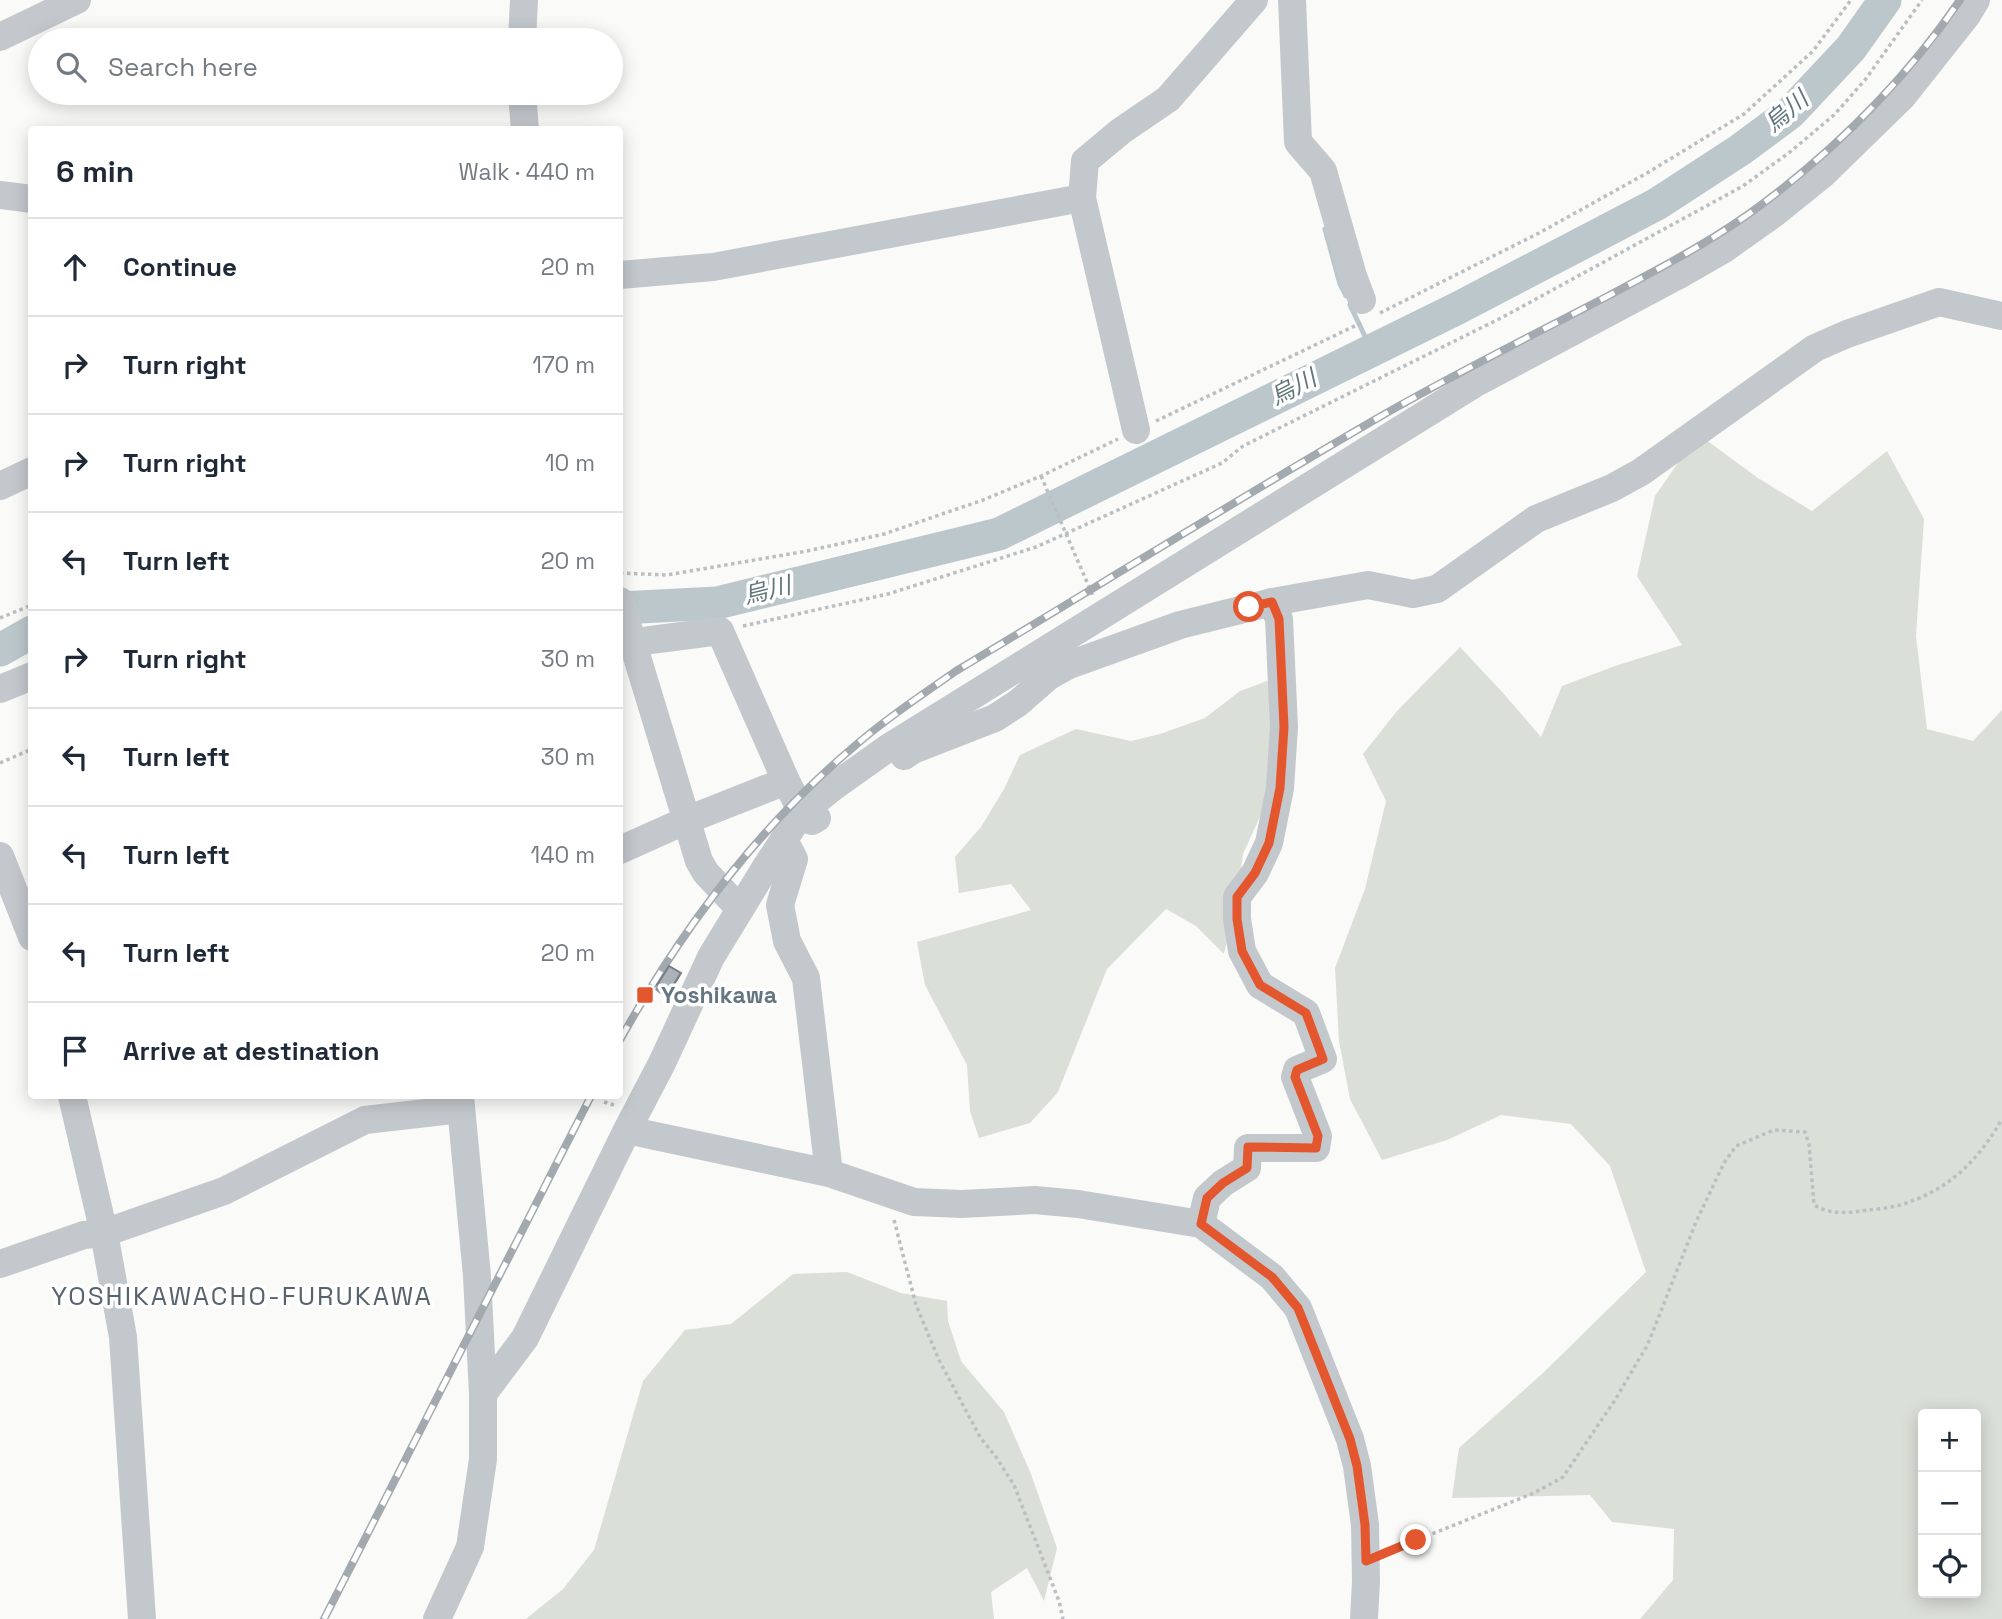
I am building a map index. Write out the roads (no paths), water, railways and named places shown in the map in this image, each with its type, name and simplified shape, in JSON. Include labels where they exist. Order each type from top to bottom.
[{"type":"street","points":[[0,37],[77,0]]},
{"type":"street","points":[[523,28],[524,0]]},
{"type":"street","points":[[1136,430],[1082,198],[1085,161],[1121,131],[1168,99],[1254,0]]},
{"type":"street","points":[[1292,0],[1298,142],[1323,171],[1353,275],[1371,311]]},
{"type":"street","points":[[483,1394],[525,1338],[662,1063],[711,957],[802,812],[888,748],[1474,384],[1724,249],[1823,174],[1902,97],[1976,0]]},
{"type":"street","points":[[523,105],[525,126]]},
{"type":"street","points":[[0,195],[28,198]]},
{"type":"street","points":[[623,275],[713,267],[1082,198]]},
{"type":"street","points":[[628,641],[720,631],[786,781],[802,812],[812,821],[913,750],[995,718],[1069,664],[1180,625],[1272,602],[1368,585],[1413,594],[1437,589],[1536,519],[1612,488],[1641,472],[1815,348],[1847,334],[1939,302],[2002,317]]},
{"type":"street","points":[[0,485],[28,473]]},
{"type":"street","points":[[1201,1224],[1207,1198],[1223,1183],[1247,1168],[1248,1147],[1316,1148],[1318,1136],[1295,1077],[1297,1070],[1323,1059],[1306,1013],[1260,985],[1242,951],[1237,919],[1237,897],[1255,873],[1269,843],[1280,788],[1284,727],[1279,619],[1272,602]]},
{"type":"street","points":[[1104,614],[1119,648]]},
{"type":"street","points":[[623,616],[628,641],[699,860],[706,873],[740,909]]},
{"type":"street","points":[[0,689],[28,678]]},
{"type":"street","points":[[623,849],[786,781]]},
{"type":"street","points":[[784,840],[794,859],[780,905],[787,941],[806,978],[829,1173]]},
{"type":"street","points":[[0,856],[28,927]]},
{"type":"street","points":[[73,1099],[104,1233],[123,1337],[142,1619]]},
{"type":"street","points":[[0,1264],[84,1235],[104,1233],[223,1191],[365,1120],[461,1102],[478,1276],[484,1459],[470,1547],[437,1619]]},
{"type":"street","points":[[627,1130],[829,1173],[914,1202],[962,1204],[1035,1200],[1201,1224],[1272,1277],[1298,1308],[1350,1439],[1357,1466],[1365,1525],[1364,1619]]},
{"type":"waterway","name":"烏川","points":[[623,608],[717,603],[999,534],[1458,308],[1657,204],[1740,150],[1790,113],[1851,48],[1885,0]]},
{"type":"waterway","points":[[1325,229],[1340,284],[1346,296]]},
{"type":"waterway","points":[[1350,305],[1372,351]]},
{"type":"waterway","name":"烏川","points":[[0,650],[28,634]]},
{"type":"railway","points":[[623,1035],[694,922],[751,849],[815,781],[875,729],[956,671],[1323,450],[1433,387],[1667,264],[1743,218],[1817,160],[1869,111],[1917,57],[1960,0]]},
{"type":"railway","points":[[324,1619],[589,1099]]},
{"type":"place","name":"Yoshikawa","points":[[645,995]]},
{"type":"district","name":"YOSHIKAWACHO-FURUKAWA","points":[[242,1296]]}]
